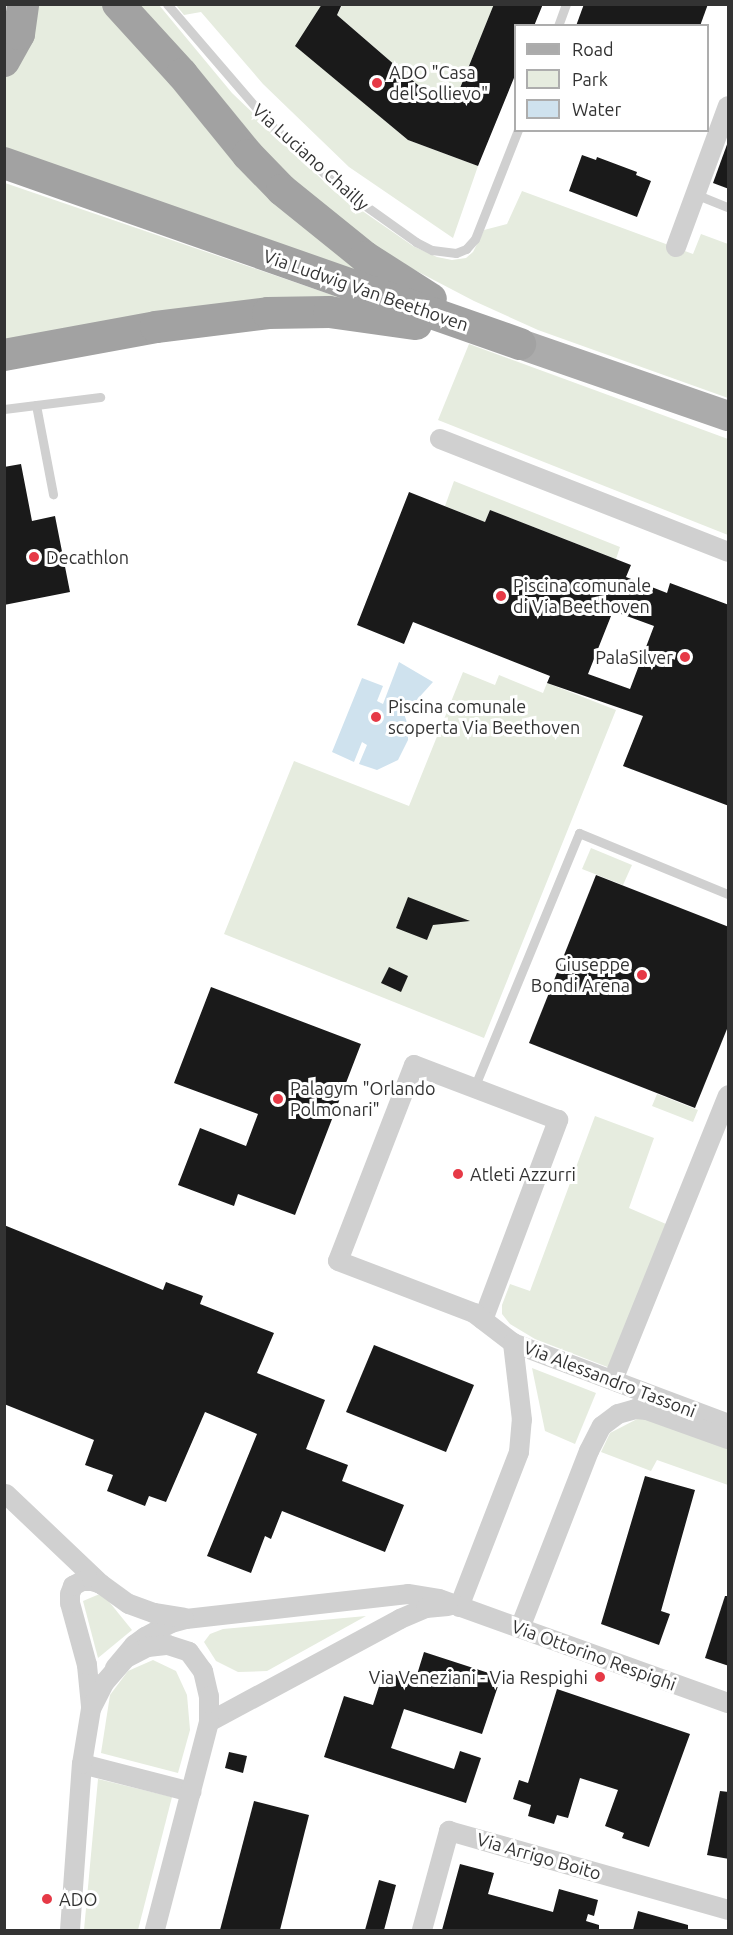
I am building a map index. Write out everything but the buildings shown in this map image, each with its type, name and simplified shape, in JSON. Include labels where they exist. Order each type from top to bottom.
[{"type":"highway","points":[[4,61],[19,34],[23,4]]},
{"type":"highway","points":[[118,4],[182,74],[248,155],[300,206],[396,278],[457,314],[520,344]]},
{"type":"highway","name":"Via Ludwig Van Beethoven","points":[[4,163],[520,344]]},
{"type":"highway","points":[[15,359],[61,346],[185,322],[307,312],[381,317],[520,344]]},
{"type":"main road","name":"Via Ludwig Van Beethoven","points":[[520,344],[729,416]]},
{"type":"street","points":[[676,247],[729,106]]},
{"type":"street","points":[[440,438],[729,552]]},
{"type":"street","points":[[483,1320],[558,1120],[414,1065],[339,1261],[474,1313],[483,1320],[513,1343]]},
{"type":"street","points":[[613,1380],[729,1095]]},
{"type":"street","name":"Via Alessandro Tassoni","points":[[459,1607],[519,1452],[522,1420],[513,1343],[729,1424]]},
{"type":"street","name":"Via Alessandro Tassoni","points":[[520,1628],[589,1452],[602,1426],[618,1414],[636,1409],[647,1410],[729,1439]]},
{"type":"street","name":"Via Ottorino Respighi","points":[[6,1494],[101,1584],[129,1604],[154,1613],[186,1619]]},
{"type":"street","points":[[91,1709],[87,1665],[75,1625],[70,1594],[73,1586],[82,1581],[101,1584]]},
{"type":"street","name":"Via Ottorino Respighi","points":[[115,1668],[145,1637],[171,1623],[186,1619],[408,1594],[422,1595],[459,1607],[729,1703]]},
{"type":"street","name":"Via Ottorino Respighi","points":[[209,1722],[414,1612],[436,1605],[459,1607]]},
{"type":"street","points":[[70,1930],[82,1764],[91,1709],[96,1694],[115,1668],[136,1652],[148,1647],[168,1645],[189,1652],[196,1660],[207,1684],[209,1722],[155,1930]]},
{"type":"street","points":[[82,1764],[191,1792]]},
{"type":"street","name":"Via Arrigo Boito","points":[[422,1930],[449,1831],[729,1910]]},
{"type":"lane","name":"Via Luciano Chailly","points":[[167,4],[271,125],[339,187],[416,242],[432,250],[456,253],[466,249],[475,239],[517,132]]},
{"type":"lane","points":[[559,24],[566,4]]},
{"type":"lane","points":[[695,194],[729,207]]},
{"type":"lane","points":[[4,409],[100,397]]},
{"type":"lane","points":[[36,405],[53,494]]},
{"type":"lane","points":[[474,1088],[579,833],[729,894]]},
{"type":"green space","points":[[30,5],[105,5],[405,290],[5,151],[4,74]]},
{"type":"green space","points":[[138,5],[159,5],[232,93],[335,192],[413,246],[437,257],[452,260],[466,258],[473,252],[484,230],[507,224],[522,191],[693,254],[701,234],[728,244],[728,398],[538,330],[474,301],[386,255],[296,187]]},
{"type":"green space","points":[[176,5],[322,5],[296,46],[408,140],[478,166],[453,238],[349,167],[263,84],[201,12],[184,15]]},
{"type":"green space","points":[[342,5],[494,5],[454,103],[426,92],[337,15]]},
{"type":"green space","points":[[5,183],[367,307],[5,345]]},
{"type":"green space","points":[[469,344],[728,439],[728,535],[438,420]]},
{"type":"green space","points":[[454,481],[620,547],[616,559],[490,510],[485,522],[445,506]]},
{"type":"green space","points":[[463,672],[495,685],[499,675],[543,693],[547,683],[616,710],[484,1038],[224,934],[294,761],[409,806]]},
{"type":"green space","points":[[591,848],[632,865],[623,885],[582,869]]},
{"type":"green space","points":[[657,1094],[698,1110],[693,1122],[652,1106]]},
{"type":"green space","points":[[595,1116],[654,1138],[629,1208],[666,1224],[610,1368],[535,1339],[510,1324],[502,1314],[502,1305],[510,1284],[530,1291]]},
{"type":"green space","points":[[532,1368],[596,1393],[575,1444],[545,1431]]},
{"type":"green space","points":[[641,1417],[728,1449],[728,1485],[657,1460],[651,1471],[601,1452],[610,1433]]},
{"type":"green space","points":[[102,1593],[132,1630],[98,1658],[83,1601]]},
{"type":"green space","points":[[366,1616],[267,1671],[238,1672],[216,1661],[204,1642],[210,1634],[223,1629]]},
{"type":"green space","points":[[153,1660],[176,1671],[187,1695],[190,1730],[178,1773],[101,1753],[110,1695],[128,1671]]},
{"type":"green space","points":[[98,1779],[172,1797],[138,1930],[84,1930]]},
{"type":"water","name":"Piscina comunale scoperta Via Beethoven","points":[[399,662],[433,682],[404,714],[408,725],[408,740],[398,760],[377,770],[359,764],[367,745],[362,742],[354,762],[332,752],[362,678],[383,686],[377,701],[383,704]]},
{"type":"place","name":"ADO \"Casa del Sollievo\"","points":[[377,83]]},
{"type":"place","name":"Decathlon","points":[[34,557]]},
{"type":"place","name":"Piscina comunale di Via Beethoven","points":[[501,596]]},
{"type":"place","name":"PalaSilver","points":[[685,657]]},
{"type":"place","name":"Piscina comunale scoperta Via Beethoven","points":[[376,717]]},
{"type":"place","name":"Giuseppe Bondi Arena","points":[[642,975]]},
{"type":"place","name":"Palagym \"Orlando Polmonari\"","points":[[278,1099]]},
{"type":"place","name":"Atleti Azzurri","points":[[458,1174]]},
{"type":"place","name":"Via Veneziani - Via Respighi","points":[[600,1677]]},
{"type":"place","name":"ADO","points":[[47,1899]]}]
